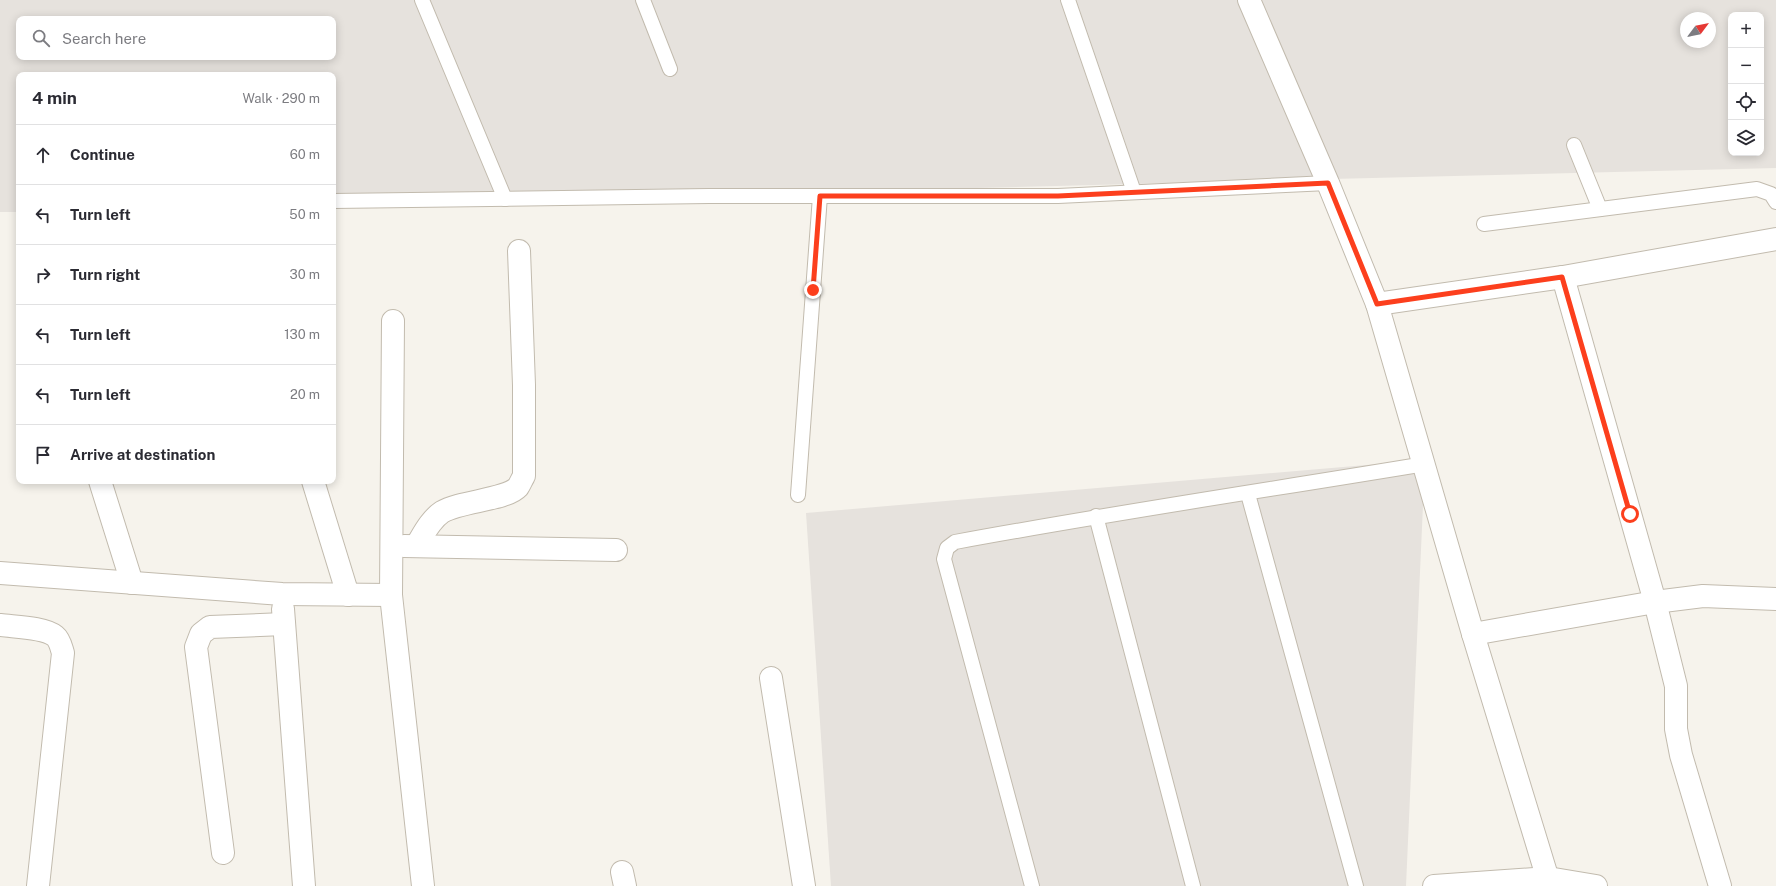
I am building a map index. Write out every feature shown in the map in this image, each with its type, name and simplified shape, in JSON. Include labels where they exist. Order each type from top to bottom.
[{"type":"street","points":[[1249,0],[1328,183],[1377,304],[1425,464],[1473,634],[1549,882]]},
{"type":"street","points":[[1377,304],[1562,277],[1776,239]]},
{"type":"street","points":[[416,546],[434,519],[442,512],[455,507],[508,493],[517,487],[524,476],[524,385],[519,251]]},
{"type":"street","points":[[1562,277],[1655,602],[1676,686],[1676,729],[1681,755],[1720,886]]},
{"type":"street","points":[[393,320],[390,595],[423,886]]},
{"type":"street","points":[[101,484],[132,583]]},
{"type":"street","points":[[314,484],[348,595]]},
{"type":"street","points":[[391,546],[616,550]]},
{"type":"street","points":[[0,573],[282,594],[390,595]]},
{"type":"street","points":[[282,594],[304,886]]},
{"type":"street","points":[[1473,634],[1655,602],[1703,596],[1776,599]]},
{"type":"street","points":[[223,853],[196,647],[201,634],[210,627],[284,624]]},
{"type":"street","points":[[0,625],[46,631],[56,636],[63,653],[38,886]]},
{"type":"street","points":[[771,678],[804,886]]},
{"type":"street","points":[[1434,886],[1549,882],[1596,886]]},
{"type":"lane","points":[[422,0],[505,199]]},
{"type":"lane","points":[[643,0],[670,69]]},
{"type":"lane","points":[[1068,0],[1134,192]]},
{"type":"lane","points":[[1574,145],[1600,209]]},
{"type":"lane","points":[[336,201],[820,196],[1058,196],[1328,183]]},
{"type":"lane","points":[[1484,224],[1757,189],[1771,194],[1776,202]]},
{"type":"lane","points":[[798,495],[820,196]]},
{"type":"lane","points":[[1032,886],[944,559],[947,548],[955,542],[1096,516],[1248,494],[1425,464]]},
{"type":"lane","points":[[1248,494],[1356,886]]},
{"type":"lane","points":[[1096,516],[1193,886]]},
{"type":"shaded area","points":[[0,0],[1776,0],[1776,168],[336,204],[336,72],[16,72],[16,212],[0,212]]},
{"type":"shaded area","points":[[1425,460],[1406,886],[831,886],[806,513]]},
{"type":"route","points":[[813,290],[820,196],[1058,196],[1328,183],[1377,304],[1562,277],[1630,514]]}]
